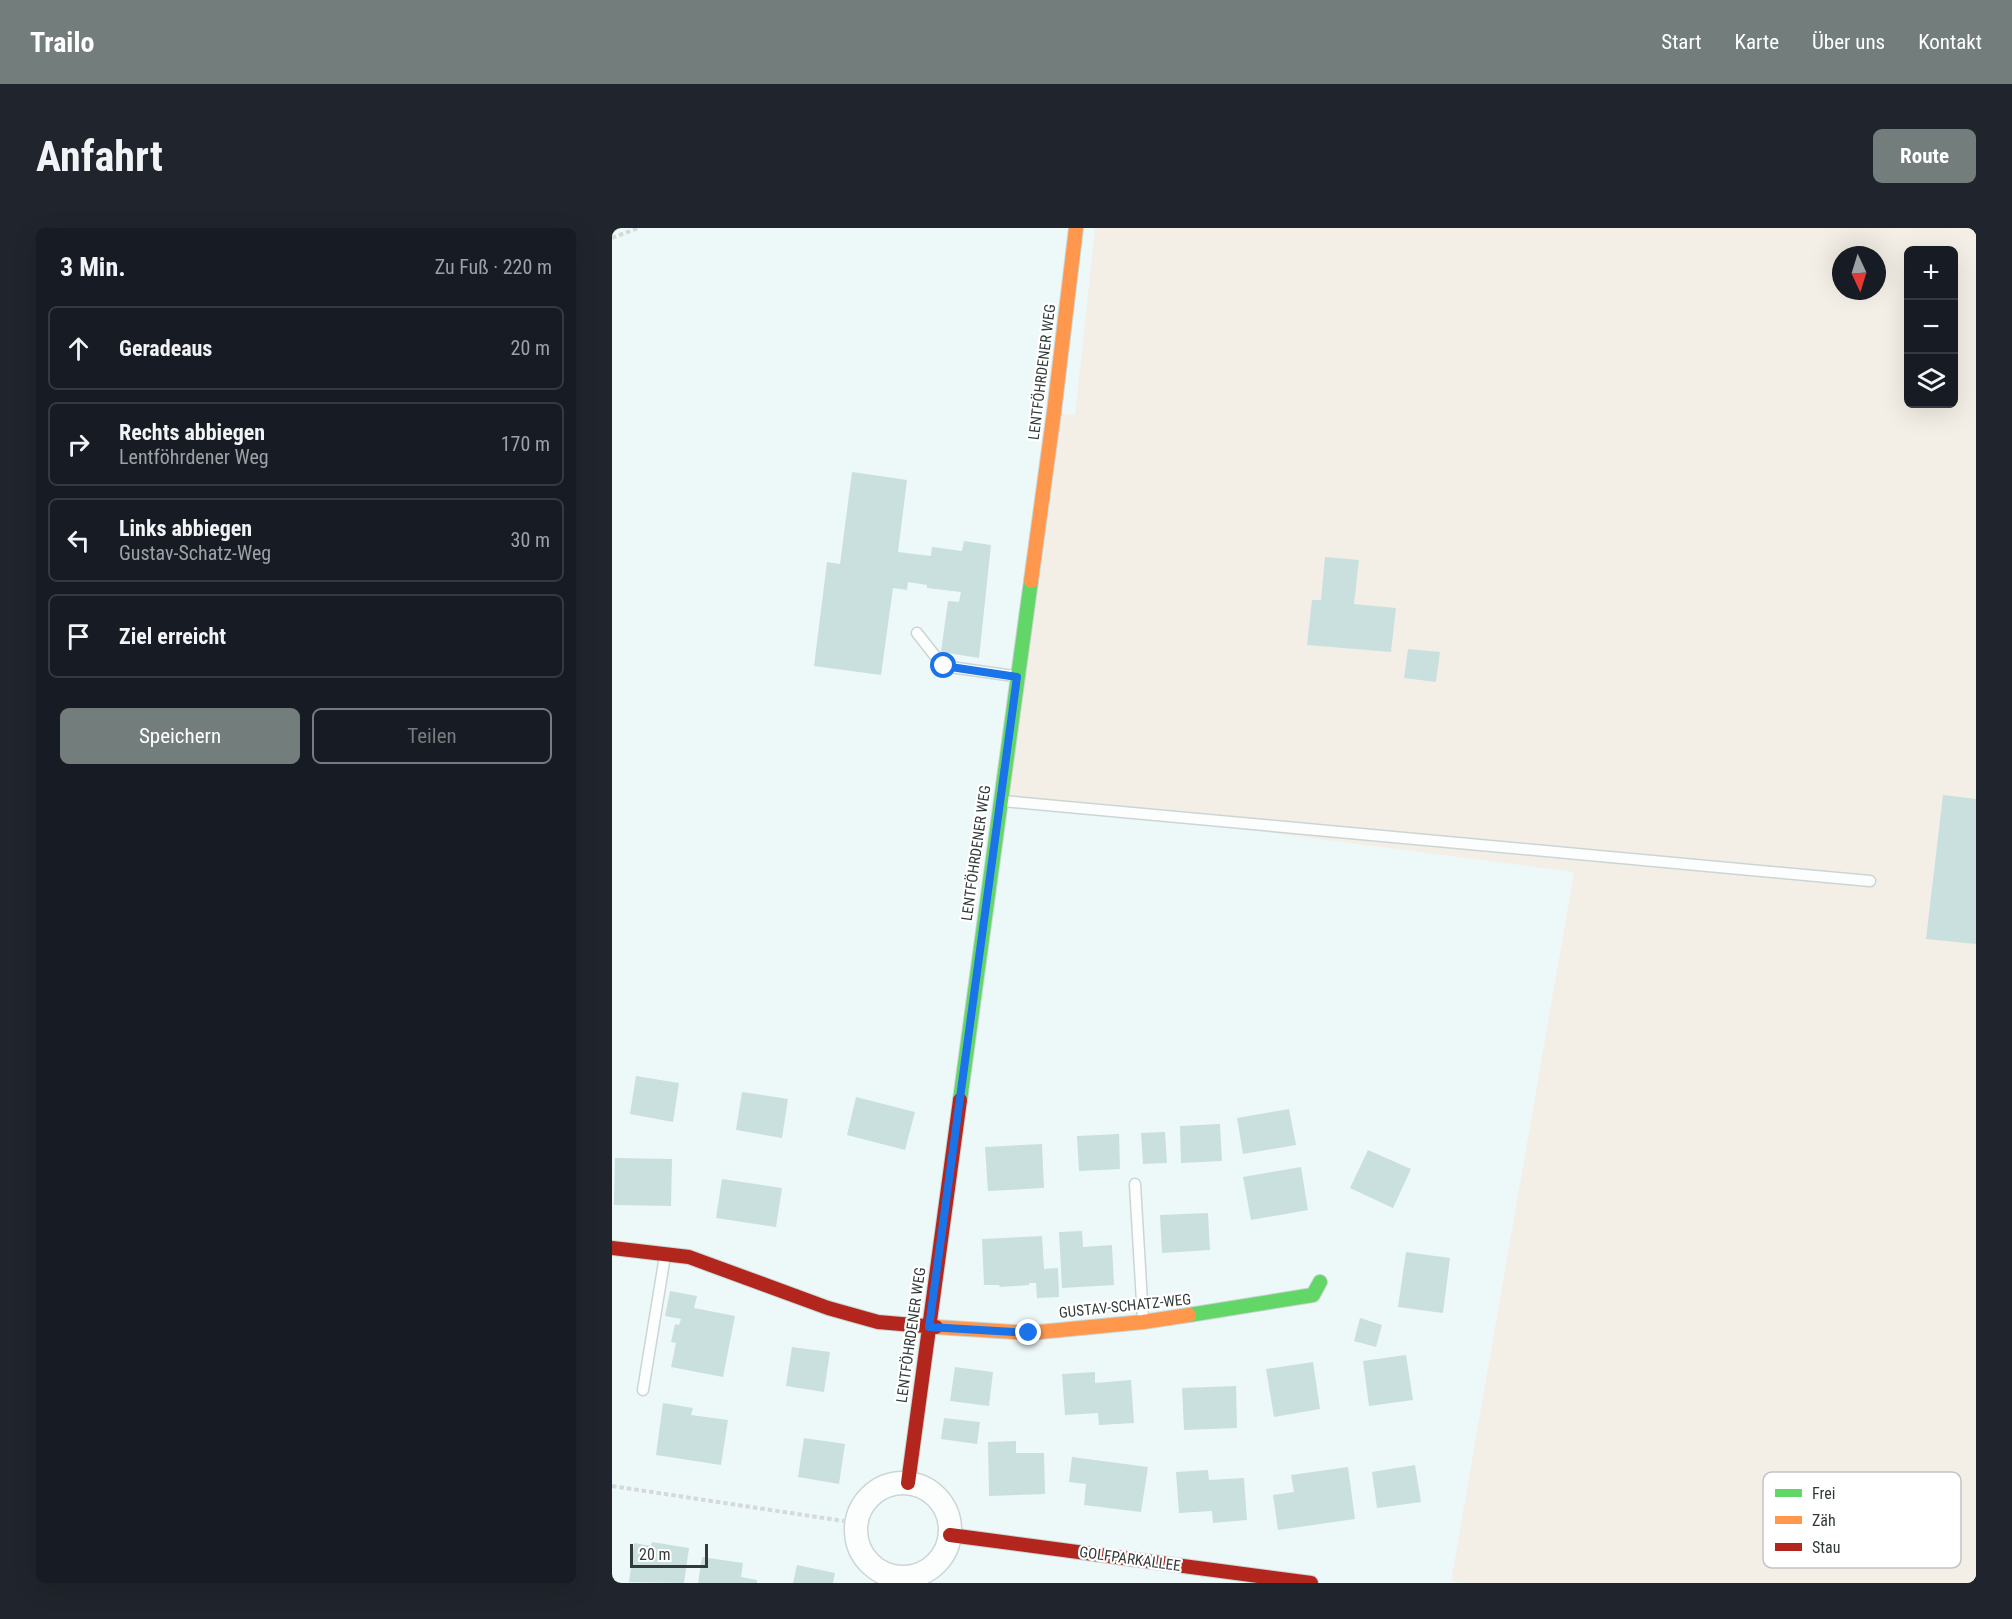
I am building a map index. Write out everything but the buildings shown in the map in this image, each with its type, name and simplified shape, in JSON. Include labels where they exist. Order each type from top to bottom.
[{"type":"street","name":"LENTFÖHRDENER WEG","points":[[908,1483],[999,801],[1054,412],[1076,228]]},
{"type":"street","name":"GUSTAV-SCHATZ-WEG","points":[[612,1248],[689,1257],[838,1311],[878,1322],[1029,1333],[1143,1322],[1222,1311],[1313,1295],[1320,1282]]},
{"type":"street","points":[[908,1483],[922,1487],[935,1495],[944,1506],[949,1520],[950,1535],[946,1550],[925,1572],[894,1579],[865,1557],[857,1535],[857,1523],[861,1510],[869,1498],[880,1489],[894,1484],[908,1483]]},
{"type":"street","name":"GOLFPARKALLEE","points":[[950,1535],[1217,1577],[1311,1583]]},
{"type":"lane","points":[[917,633],[944,666],[1017,677]]},
{"type":"lane","points":[[999,801],[1870,881]]},
{"type":"lane","points":[[1135,1184],[1143,1322]]},
{"type":"lane","points":[[643,1390],[666,1253]]},
{"type":"path","points":[[612,238],[638,228]]},
{"type":"path","points":[[612,1486],[857,1523]]},
{"type":"shaded area","points":[[1095,228],[1976,228],[1976,1583],[1469,1583],[1451,1581],[1574,872],[1000,798],[1054,412],[1075,415]]},
{"type":"traffic: fast","points":[[960,1100],[1031,581]]},
{"type":"traffic: fast","points":[[1189,1315],[1313,1295],[1320,1282]]},
{"type":"traffic: slow","points":[[1031,581],[1076,228]]},
{"type":"traffic: slow","points":[[936,1327],[1029,1333],[1143,1322],[1189,1315]]},
{"type":"traffic: jam","points":[[908,1483],[960,1100]]},
{"type":"traffic: jam","points":[[612,1248],[689,1257],[828,1308],[878,1322],[936,1327]]},
{"type":"traffic: jam","points":[[950,1535],[1311,1583]]},
{"type":"route","points":[[944,666],[1017,677],[929,1327],[1029,1333]]}]
